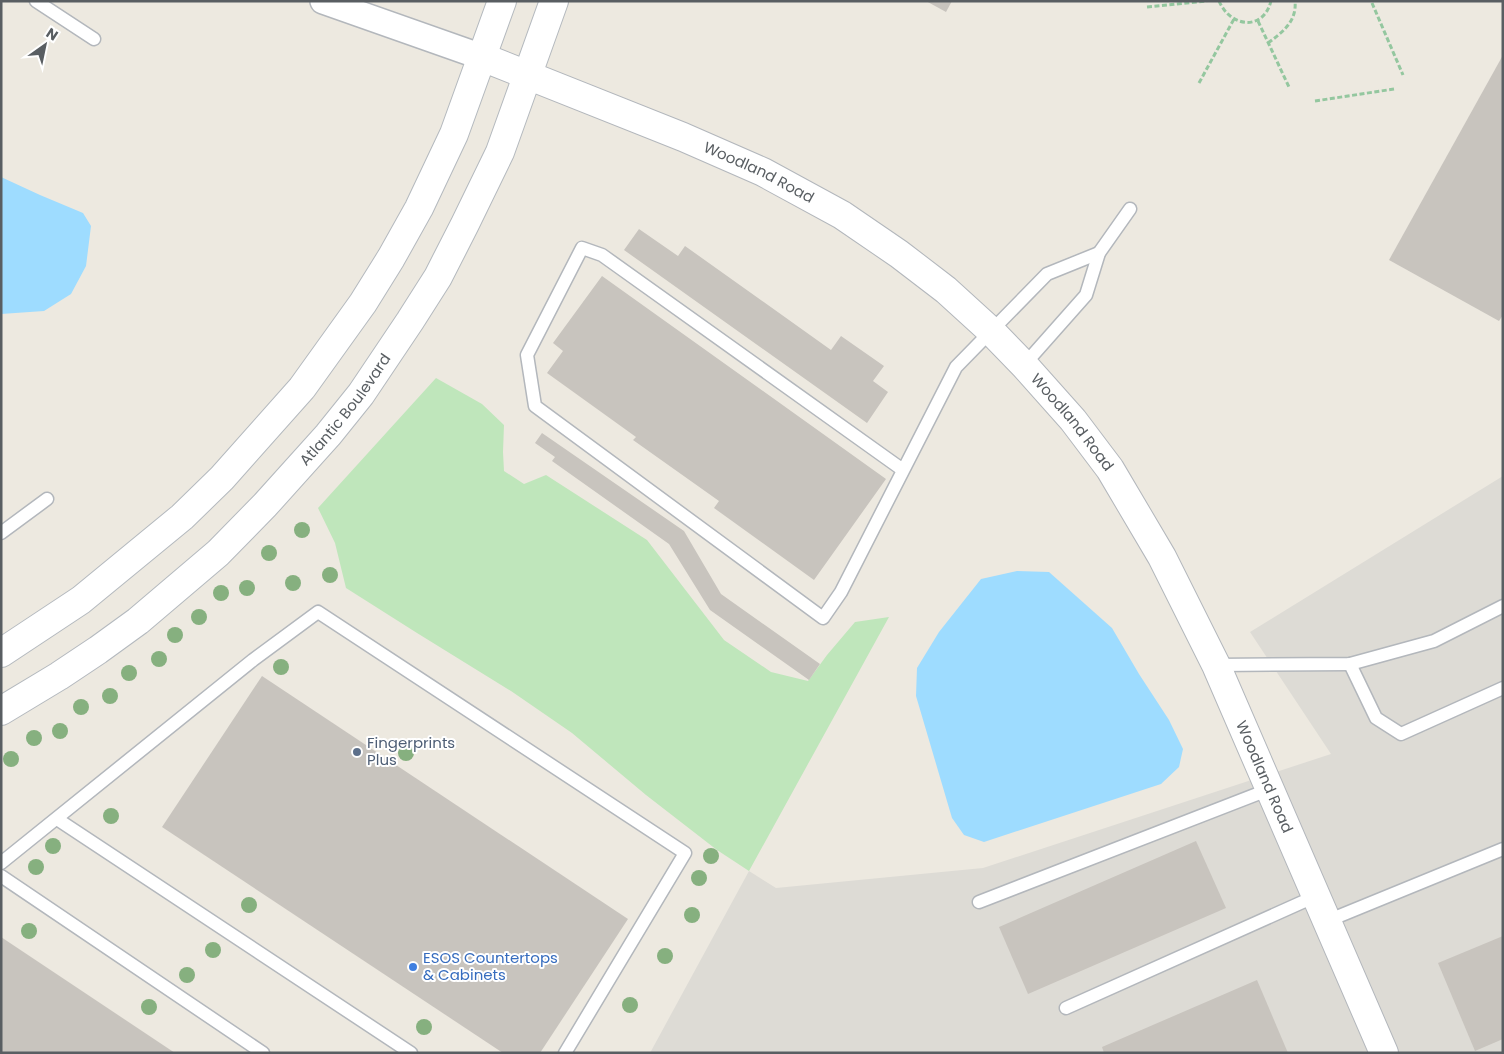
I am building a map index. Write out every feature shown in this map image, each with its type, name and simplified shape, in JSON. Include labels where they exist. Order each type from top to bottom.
[{"type":"main road","points":[[1,653],[81,600],[182,516],[222,478],[302,388],[363,303],[419,208],[454,134],[502,1]]},
{"type":"main road","name":"Atlantic Boulevard","points":[[1,711],[59,676],[138,621],[218,553],[328,435],[361,394],[438,276],[465,224],[500,152],[554,1]]},
{"type":"main road","name":"Woodland Road","points":[[482,57],[683,136],[763,172],[842,215],[899,254],[946,290],[991,331],[1024,365],[1072,420],[1110,468],[1162,557],[1216,665],[1384,1053]]},
{"type":"street","points":[[323,1],[482,57]]},
{"type":"lane","points":[[36,1],[94,39]]},
{"type":"lane","points":[[1024,365],[1086,295],[1099,253],[1130,209]]},
{"type":"lane","points":[[903,470],[602,255],[582,248],[527,355],[535,406],[823,618],[841,592],[956,367],[1048,274],[1099,253]]},
{"type":"lane","points":[[1,533],[47,498]]},
{"type":"lane","points":[[1216,665],[1350,664],[1434,641],[1503,606]]},
{"type":"lane","points":[[1,863],[252,660],[318,612],[685,853],[565,1053]]},
{"type":"lane","points":[[1350,664],[1376,718],[1401,734],[1503,688]]},
{"type":"lane","points":[[979,902],[1270,789]]},
{"type":"lane","points":[[57,819],[411,1053]]},
{"type":"lane","points":[[1327,921],[1503,849]]},
{"type":"lane","points":[[1,876],[263,1053]]},
{"type":"lane","points":[[1066,1008],[1316,896]]},
{"type":"path","points":[[1147,7],[1207,1]]},
{"type":"path","points":[[1219,1],[1222,10],[1234,19],[1242,22],[1258,21],[1265,16],[1271,1]]},
{"type":"path","points":[[1268,42],[1282,33],[1291,21],[1295,14],[1295,1]]},
{"type":"path","points":[[1372,3],[1402,75]]},
{"type":"path","points":[[1198,83],[1234,19]]},
{"type":"path","points":[[1258,21],[1289,87]]},
{"type":"path","points":[[1315,101],[1394,90]]},
{"type":"shaded area","points":[[1503,476],[1503,1053],[650,1053],[749,871],[776,888],[983,868],[1331,754],[1250,632]]},
{"type":"green space","points":[[436,378],[482,404],[504,425],[504,471],[524,484],[546,475],[647,540],[724,640],[771,672],[808,681],[855,622],[889,617],[749,871],[717,850],[646,795],[572,733],[511,691],[346,588],[335,543],[318,508]]},
{"type":"water","points":[[1,177],[83,213],[91,226],[86,266],[71,294],[44,311],[1,314]]},
{"type":"water","points":[[1017,571],[1049,572],[1112,628],[1169,720],[1183,749],[1179,767],[1161,784],[984,842],[964,835],[952,818],[916,696],[917,668],[939,632],[981,579]]},
{"type":"building","points":[[926,1],[952,1],[946,12]]},
{"type":"building","points":[[1503,55],[1503,315],[1499,321],[1389,260]]},
{"type":"building","points":[[639,229],[678,256],[685,246],[831,350],[841,336],[884,366],[873,381],[888,392],[867,423],[624,250]]},
{"type":"building","points":[[602,276],[886,479],[814,580],[714,508],[719,501],[633,440],[636,437],[547,373],[563,351],[553,343]]},
{"type":"building","points":[[542,433],[684,531],[721,594],[820,664],[809,680],[710,610],[669,544],[552,461],[555,457],[535,443]]},
{"type":"building","points":[[262,676],[628,919],[540,1053],[503,1053],[162,827]]},
{"type":"building","points":[[1196,841],[1226,908],[1028,994],[999,927]]},
{"type":"building","points":[[1503,936],[1503,1039],[1475,1051],[1438,963]]},
{"type":"building","points":[[1,937],[175,1053],[1,1053]]},
{"type":"building","points":[[1257,980],[1288,1053],[1104,1053],[1102,1047]]},
{"type":"place","name":"Fingerprints Plus","points":[[357,752]]},
{"type":"place","name":"ESOS Countertops & Cabinets","points":[[413,967]]}]
